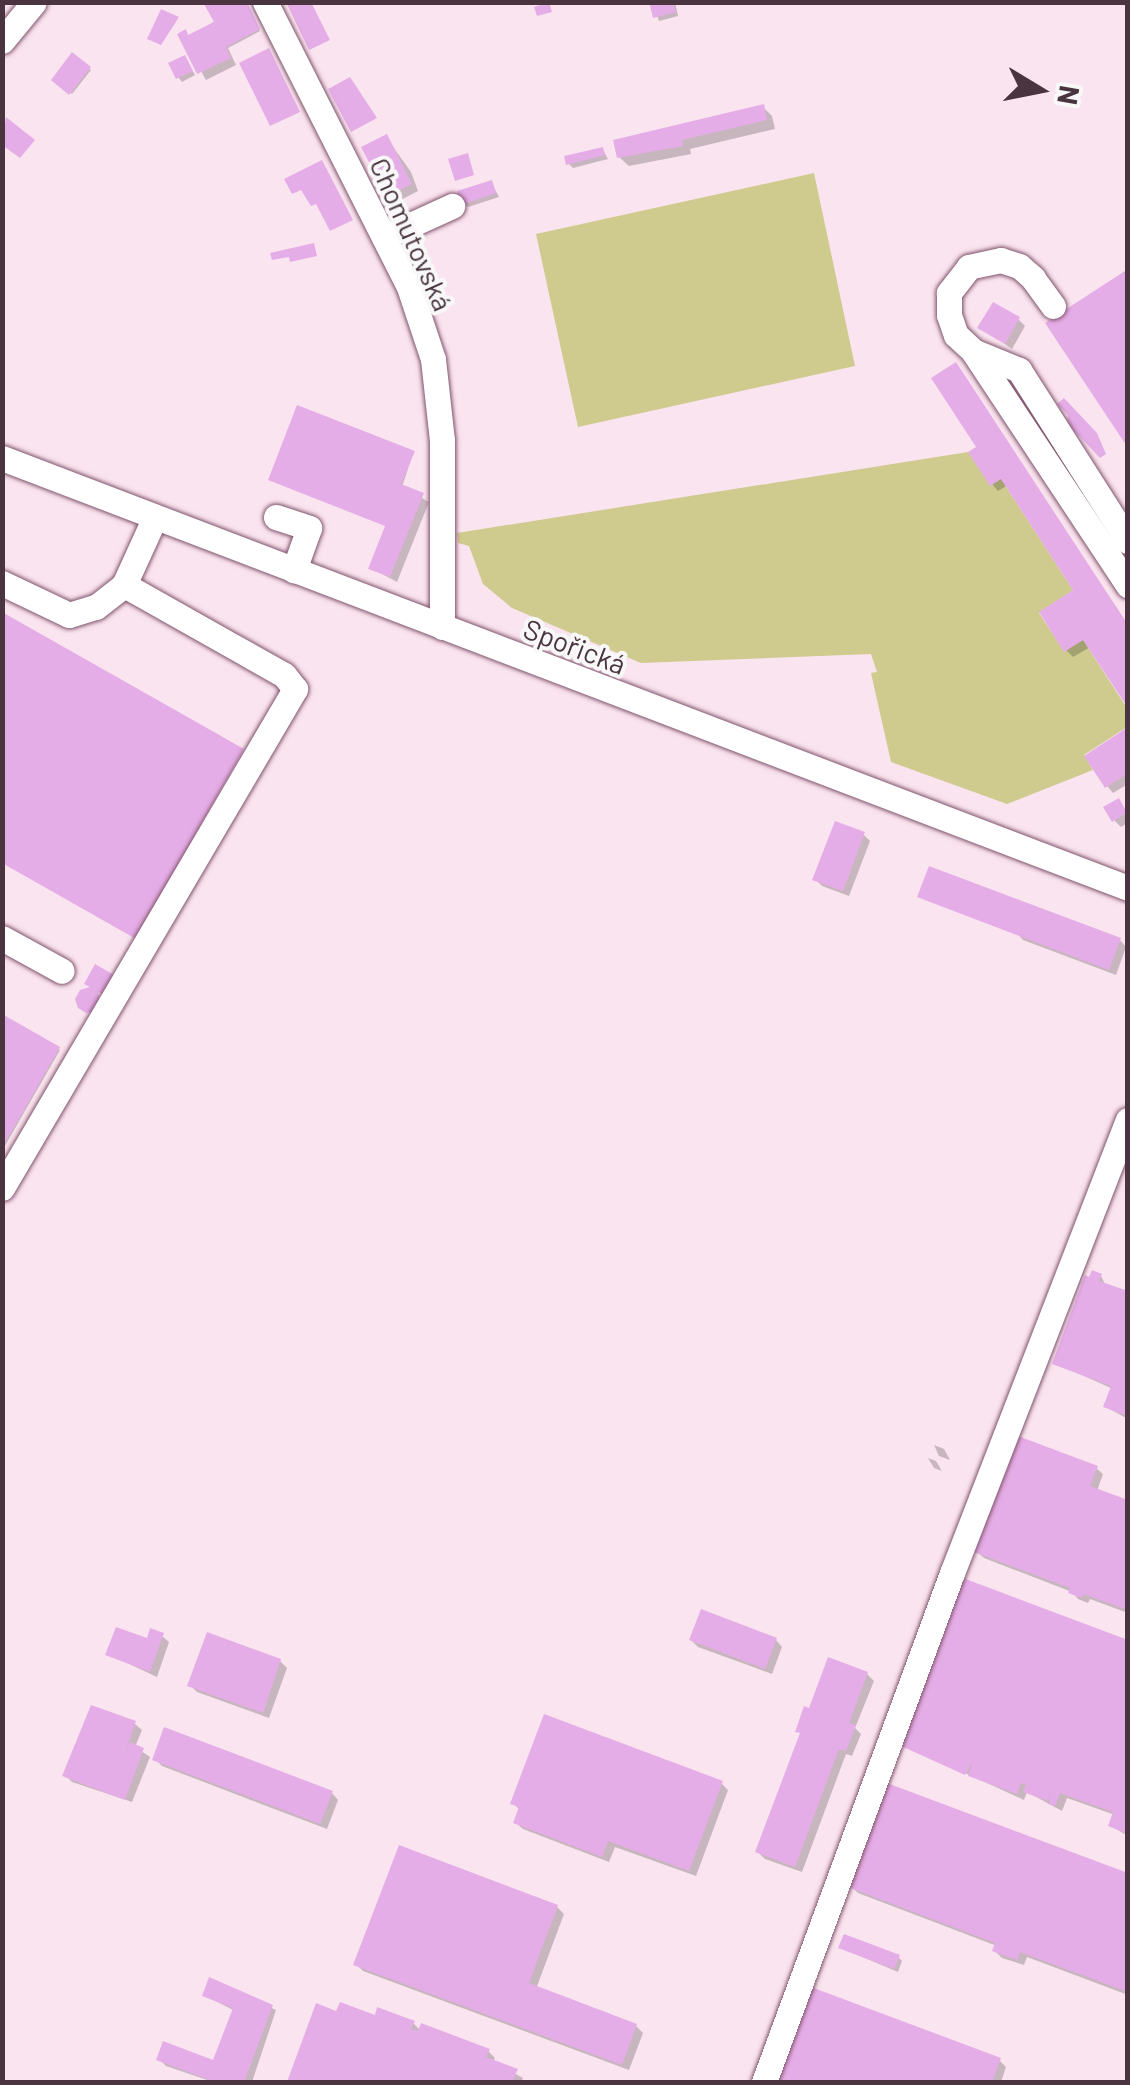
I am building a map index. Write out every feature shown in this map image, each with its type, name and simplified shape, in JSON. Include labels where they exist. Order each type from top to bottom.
[{"type":"street","points":[[2,41],[34,2]]},
{"type":"street","name":"Chomutovská","points":[[265,2],[409,287],[432,359],[442,440],[442,627]]},
{"type":"street","points":[[384,237],[452,206]]},
{"type":"street","points":[[1053,306],[1019,266],[1000,260],[969,267],[949,293],[949,316],[956,335],[973,351],[1128,585]]},
{"type":"street","points":[[973,351],[1018,370],[1128,541]]},
{"type":"street","name":"Spořická","points":[[2,458],[1128,888]]},
{"type":"street","points":[[2,583],[45,607],[69,615],[96,607],[124,585],[156,517]]},
{"type":"street","points":[[276,517],[309,528],[294,570]]},
{"type":"street","points":[[2,1188],[295,689],[284,675],[124,585]]},
{"type":"street","points":[[2,938],[62,971]]},
{"type":"street","points":[[764,2082],[952,1573],[1128,1120]]},
{"type":"shaded area","points":[[814,173],[855,366],[578,427],[536,234]]},
{"type":"shaded area","points":[[968,452],[1001,479],[1073,590],[1039,613],[1064,651],[1083,640],[1127,708],[1127,727],[1084,755],[1093,770],[1007,804],[891,762],[871,673],[877,672],[871,654],[641,663],[512,608],[483,584],[469,546],[458,543],[457,533]]},
{"type":"building","points":[[203,2],[247,2],[260,29],[226,47],[231,58],[197,74],[177,34],[186,29],[188,35],[214,22]]},
{"type":"building","points":[[286,2],[311,2],[330,40],[309,50]]},
{"type":"building","points":[[549,2],[552,12],[537,16],[534,7]]},
{"type":"building","points":[[649,2],[673,2],[676,12],[653,18]]},
{"type":"building","points":[[161,9],[179,17],[161,45],[147,39]]},
{"type":"building","points":[[269,48],[300,112],[270,126],[239,63]]},
{"type":"building","points":[[72,52],[91,67],[69,95],[51,80]]},
{"type":"building","points":[[185,55],[193,71],[176,79],[168,63]]},
{"type":"building","points":[[350,77],[377,118],[351,132],[328,89]]},
{"type":"building","points":[[764,104],[767,120],[682,140],[683,146],[617,158],[613,140]]},
{"type":"building","points":[[6,117],[35,140],[20,158],[2,145]]},
{"type":"building","points":[[387,134],[412,184],[387,197],[361,147]]},
{"type":"building","points":[[603,147],[605,155],[566,165],[564,156]]},
{"type":"building","points":[[468,153],[474,175],[455,181],[448,159]]},
{"type":"building","points":[[322,160],[353,220],[330,231],[316,204],[311,206],[301,190],[292,194],[284,179]]},
{"type":"building","points":[[492,180],[496,193],[461,205],[457,191]]},
{"type":"building","points":[[314,243],[317,256],[290,262],[289,257],[272,260],[270,253]]},
{"type":"building","points":[[1128,269],[1128,448],[1045,323]]},
{"type":"building","points":[[993,302],[1020,317],[1005,344],[977,328]]},
{"type":"building","points":[[956,362],[1128,625],[1128,708],[1083,640],[1064,652],[1039,612],[1073,590],[1001,479],[990,486],[968,452],[976,447],[931,378]]},
{"type":"building","points":[[1064,398],[1097,433],[1106,454],[1100,458],[1067,423],[1068,415],[1057,404]]},
{"type":"building","points":[[297,405],[415,451],[401,484],[424,493],[390,577],[368,569],[385,526],[268,480]]},
{"type":"building","points":[[2,612],[244,749],[136,939],[2,863]]},
{"type":"building","points":[[1128,727],[1128,773],[1105,788],[1084,756]]},
{"type":"building","points":[[1119,798],[1127,813],[1112,822],[1103,807]]},
{"type":"building","points":[[835,821],[865,832],[843,891],[812,880]]},
{"type":"building","points":[[929,866],[1121,938],[1109,970],[917,897]]},
{"type":"building","points":[[95,964],[114,975],[103,995],[98,992],[100,1002],[96,1011],[86,1013],[78,1008],[75,999],[80,990],[90,987],[84,984]]},
{"type":"building","points":[[2,1014],[60,1047],[2,1148]]},
{"type":"building","points":[[1092,1270],[1102,1274],[1099,1281],[1128,1291],[1128,1416],[1103,1407],[1111,1386],[1052,1364],[1085,1275],[1089,1277]]},
{"type":"building","points":[[1018,1436],[1098,1466],[1090,1486],[1128,1500],[1128,1610],[1083,1594],[1082,1598],[1068,1593],[1070,1588],[974,1552]]},
{"type":"building","points":[[963,1578],[1128,1640],[1128,1834],[1108,1826],[1113,1812],[1060,1793],[1055,1806],[1048,1804],[1053,1790],[1048,1801],[1023,1792],[1026,1785],[1021,1783],[1017,1794],[968,1776],[973,1761],[965,1775],[901,1746]]},
{"type":"building","points":[[701,1609],[777,1638],[765,1669],[689,1640]]},
{"type":"building","points":[[116,1627],[147,1638],[150,1628],[164,1633],[150,1672],[105,1655]]},
{"type":"building","points":[[207,1632],[281,1659],[263,1713],[187,1686]]},
{"type":"building","points":[[828,1657],[868,1672],[849,1723],[856,1725],[846,1751],[839,1749],[795,1867],[755,1852],[800,1733],[795,1732],[804,1706],[809,1708]]},
{"type":"building","points":[[91,1705],[136,1721],[125,1752],[130,1742],[144,1748],[125,1800],[62,1776]]},
{"type":"building","points":[[544,1714],[723,1781],[689,1871],[608,1841],[602,1857],[513,1823],[519,1807],[510,1804]]},
{"type":"building","points":[[164,1727],[333,1791],[320,1824],[152,1760]]},
{"type":"building","points":[[887,1783],[1128,1873],[1128,1992],[1020,1952],[1017,1960],[992,1951],[995,1943],[848,1887]]},
{"type":"building","points":[[399,1845],[558,1905],[529,1983],[637,2024],[622,2065],[353,1965]]},
{"type":"building","points":[[844,1934],[900,1955],[894,1969],[838,1948]]},
{"type":"building","points":[[209,1977],[273,2005],[244,2082],[215,2082],[156,2060],[163,2041],[213,2060],[233,2008],[202,1996]]},
{"type":"building","points":[[811,1987],[1001,2058],[992,2082],[775,2082]]},
{"type":"building","points":[[340,2002],[375,2015],[377,2007],[415,2021],[411,2029],[418,2031],[421,2023],[490,2049],[486,2057],[518,2069],[512,2082],[287,2082],[316,2003],[336,2011]]}]
